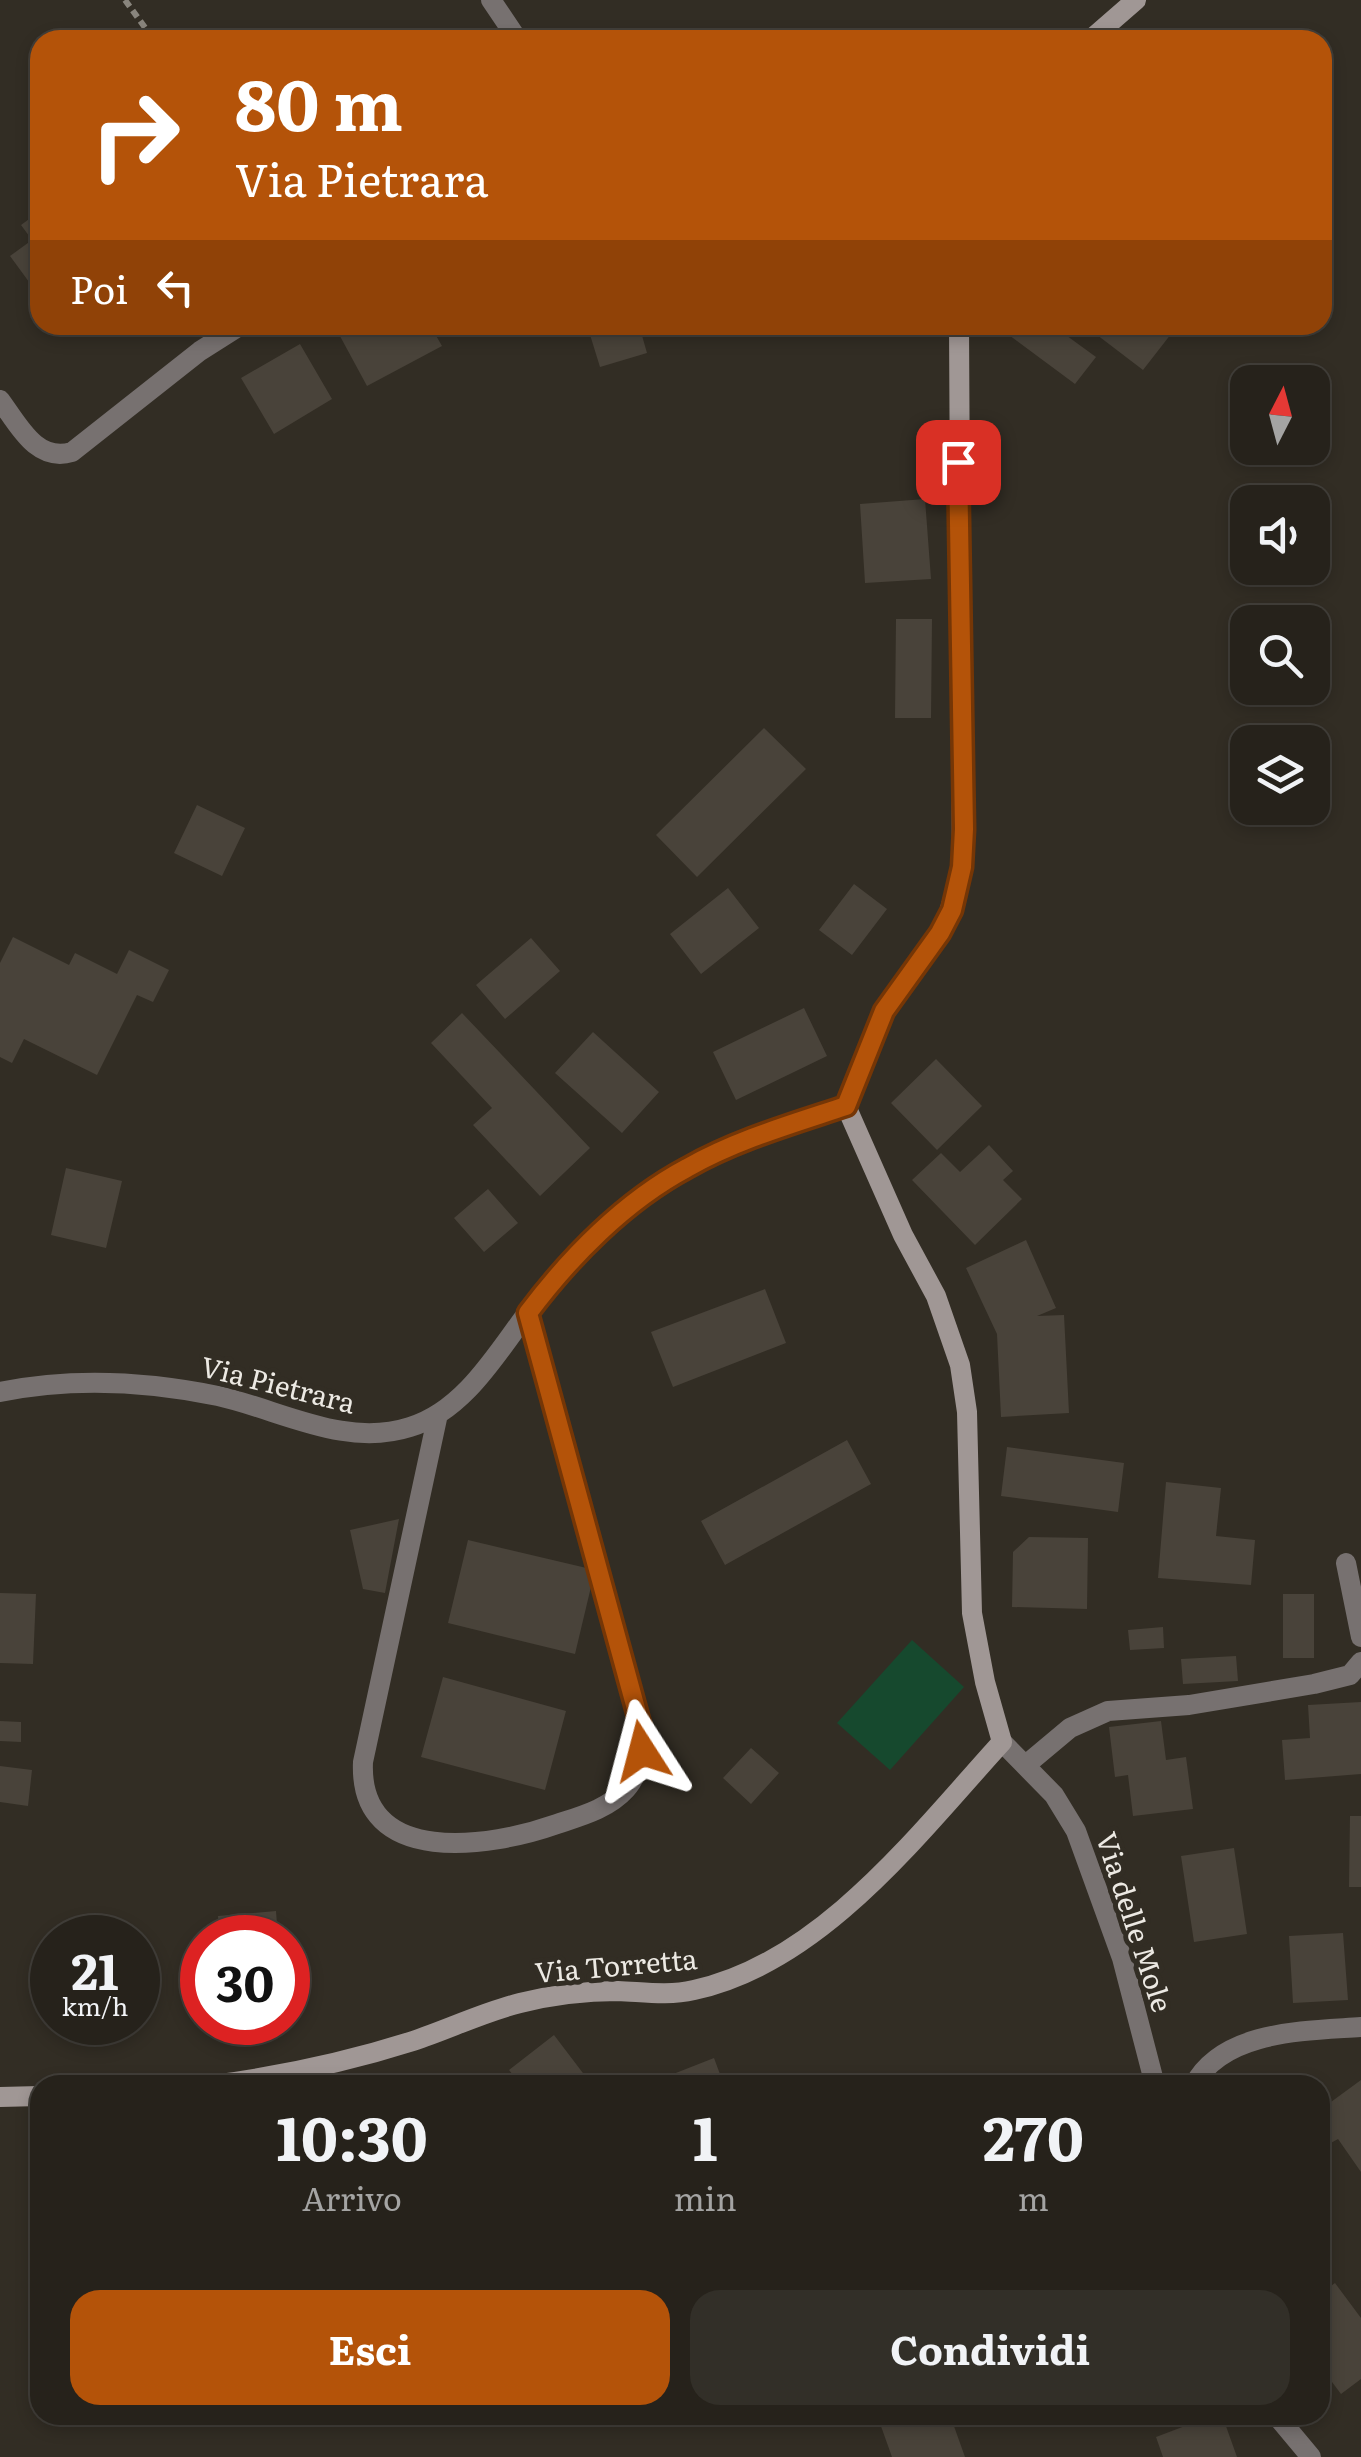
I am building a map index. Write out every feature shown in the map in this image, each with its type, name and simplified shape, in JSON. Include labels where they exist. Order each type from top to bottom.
[{"type":"street","points":[[490,0],[511,30]]},
{"type":"street","points":[[1102,30],[1136,0]]},
{"type":"street","points":[[0,400],[34,445],[64,454],[80,447],[225,335]]},
{"type":"street","points":[[959,335],[962,867],[946,923],[884,1011],[846,1106],[903,1235],[936,1296],[960,1365],[967,1412],[972,1613],[1002,1742]]},
{"type":"street","name":"Via Pietrara","points":[[0,1392],[78,1382],[172,1387],[332,1429],[370,1434],[412,1427],[438,1414],[480,1373],[594,1238],[640,1199],[674,1175],[721,1151],[846,1106]]},
{"type":"street","points":[[438,1414],[362,1780],[372,1809],[397,1830],[428,1842],[484,1844],[521,1837],[604,1806],[626,1789],[634,1777],[643,1739],[528,1313]]},
{"type":"street","points":[[1346,1564],[1361,1637]]},
{"type":"street","points":[[1027,1764],[1070,1728],[1108,1711],[1189,1705],[1314,1684],[1350,1674],[1361,1662]]},
{"type":"street","name":"Via delle Mole","points":[[1002,1742],[1027,1764],[1070,1817],[1096,1878],[1122,1958],[1152,2075]]},
{"type":"street","name":"Via Torretta","points":[[272,2075],[330,2065],[537,1999],[603,1992],[683,1992],[743,1974],[795,1945],[840,1911],[898,1857],[1002,1742]]},
{"type":"street","points":[[1201,2075],[1209,2064],[1246,2043],[1361,2027]]},
{"type":"street","points":[[0,2096],[30,2096]]},
{"type":"street","points":[[1284,2425],[1310,2457]]},
{"type":"path","points":[[125,0],[147,30]]},
{"type":"green space","points":[[912,1640],[964,1687],[890,1770],[837,1723]]},
{"type":"building","points":[[30,218],[30,237],[21,225]]},
{"type":"building","points":[[30,241],[30,283],[10,256]]},
{"type":"building","points":[[339,335],[436,335],[442,346],[367,386]]},
{"type":"building","points":[[590,335],[642,335],[647,353],[600,367]]},
{"type":"building","points":[[1009,335],[1066,335],[1096,357],[1075,384]]},
{"type":"building","points":[[1097,335],[1170,335],[1143,370]]},
{"type":"building","points":[[300,344],[332,399],[274,434],[241,378]]},
{"type":"building","points":[[925,499],[931,579],[865,583],[860,504]]},
{"type":"building","points":[[896,619],[932,619],[931,718],[895,718]]},
{"type":"building","points":[[764,728],[806,769],[697,877],[656,835]]},
{"type":"building","points":[[197,805],[245,828],[222,876],[174,853]]},
{"type":"building","points":[[854,884],[887,909],[852,955],[819,930]]},
{"type":"building","points":[[728,888],[759,928],[701,974],[670,934]]},
{"type":"building","points":[[13,937],[69,965],[75,953],[117,974],[129,950],[169,970],[153,1002],[137,995],[97,1075],[24,1039],[12,1063],[0,1057],[0,963]]},
{"type":"building","points":[[531,938],[560,971],[505,1019],[476,985]]},
{"type":"building","points":[[804,1008],[827,1056],[736,1100],[713,1052]]},
{"type":"building","points":[[462,1013],[590,1148],[540,1196],[473,1125],[492,1108],[431,1043]]},
{"type":"building","points":[[593,1032],[659,1092],[622,1133],[555,1073]]},
{"type":"building","points":[[936,1059],[982,1106],[937,1150],[891,1103]]},
{"type":"building","points":[[989,1145],[1013,1171],[1003,1180],[1022,1199],[975,1245],[912,1180],[941,1153],[960,1172]]},
{"type":"building","points":[[66,1168],[122,1181],[106,1248],[51,1235]]},
{"type":"building","points":[[488,1189],[518,1223],[484,1252],[454,1218]]},
{"type":"building","points":[[1026,1240],[1056,1308],[1037,1316],[1064,1315],[1069,1413],[1001,1417],[997,1334],[966,1268]]},
{"type":"building","points":[[765,1289],[786,1343],[673,1387],[651,1332]]},
{"type":"building","points":[[847,1440],[871,1484],[725,1565],[701,1521]]},
{"type":"building","points":[[1007,1447],[1124,1463],[1118,1512],[1001,1496]]},
{"type":"building","points":[[1166,1482],[1221,1488],[1216,1536],[1255,1540],[1251,1585],[1158,1578]]},
{"type":"building","points":[[399,1519],[385,1593],[363,1589],[350,1530]]},
{"type":"building","points":[[1029,1537],[1088,1538],[1087,1609],[1012,1607],[1013,1552]]},
{"type":"building","points":[[468,1540],[595,1570],[575,1654],[448,1623]]},
{"type":"building","points":[[0,1593],[36,1594],[33,1664],[0,1663]]},
{"type":"building","points":[[1283,1594],[1314,1594],[1314,1658],[1283,1658]]},
{"type":"building","points":[[1163,1627],[1164,1648],[1130,1650],[1128,1630]]},
{"type":"building","points":[[1236,1656],[1238,1681],[1183,1684],[1181,1659]]},
{"type":"building","points":[[443,1677],[566,1711],[545,1790],[421,1757]]},
{"type":"building","points":[[1361,1702],[1361,1774],[1285,1780],[1282,1740],[1310,1738],[1308,1705]]},
{"type":"building","points":[[0,1721],[21,1722],[21,1742],[0,1741]]},
{"type":"building","points":[[1161,1721],[1166,1760],[1186,1757],[1193,1809],[1133,1816],[1128,1775],[1115,1777],[1109,1727]]},
{"type":"building","points":[[751,1748],[779,1773],[751,1804],[723,1778]]},
{"type":"building","points":[[0,1766],[32,1770],[28,1806],[0,1802]]},
{"type":"building","points":[[1350,1816],[1361,1816],[1361,1887],[1349,1887]]},
{"type":"building","points":[[1234,1848],[1247,1934],[1194,1942],[1181,1856]]},
{"type":"building","points":[[276,1911],[276,1915],[230,1915]]},
{"type":"building","points":[[1343,1933],[1348,2000],[1293,2003],[1289,1936]]},
{"type":"building","points":[[554,2035],[584,2075],[513,2075],[509,2070]]},
{"type":"building","points":[[714,2058],[720,2075],[671,2075]]},
{"type":"building","points":[[1361,2080],[1361,2172],[1338,2139],[1330,2143],[1330,2103]]},
{"type":"building","points":[[1335,2283],[1361,2318],[1361,2379],[1341,2394],[1330,2379],[1330,2287]]},
{"type":"building","points":[[881,2425],[954,2425],[965,2457],[892,2457]]},
{"type":"building","points":[[1188,2425],[1226,2425],[1237,2457],[1163,2457],[1156,2437]]},
{"type":"route","points":[[642,1751],[641,1727],[528,1313],[576,1256],[648,1192],[721,1151],[846,1106],[884,1011],[946,923],[962,867],[964,829],[958,462]]}]
